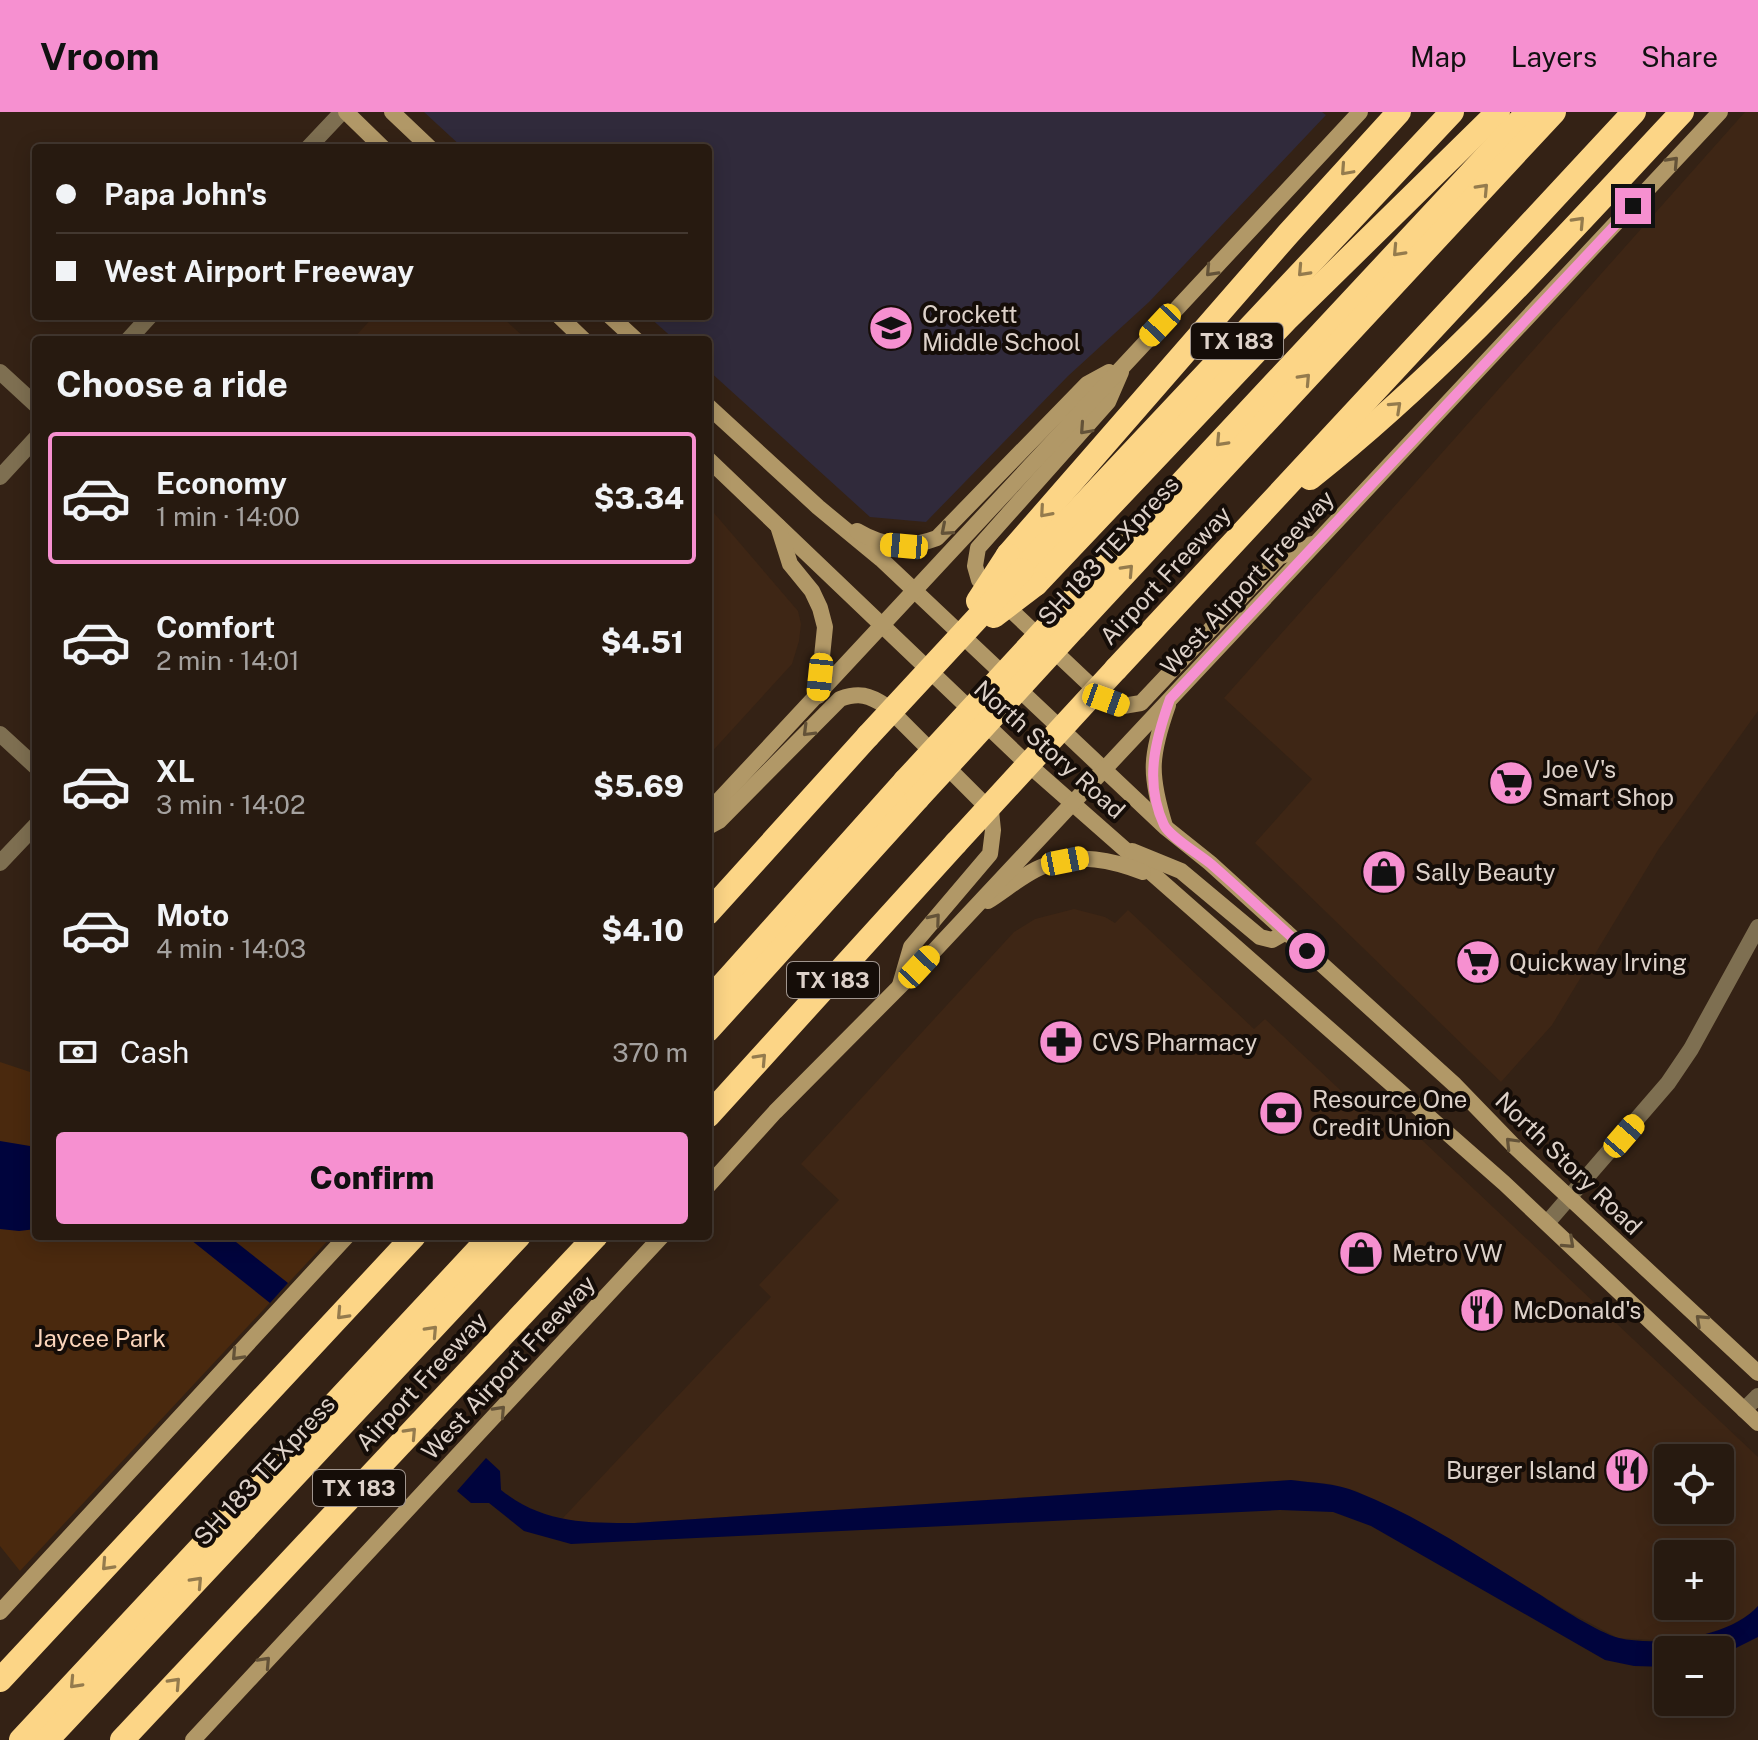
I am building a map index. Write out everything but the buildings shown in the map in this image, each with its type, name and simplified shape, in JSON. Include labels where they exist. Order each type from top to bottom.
[{"type":"highway","points":[[1022,570],[1288,234],[1399,112]]},
{"type":"highway","name":"TX 183","points":[[712,909],[1022,570],[1452,112]]},
{"type":"highway","points":[[1022,570],[1275,330],[1498,112]]},
{"type":"highway","name":"SH 183 TEXpress","points":[[712,997],[912,789],[1068,620],[1528,112]]},
{"type":"highway","name":"SH 183 TEXpress","points":[[1068,620],[1554,112]]},
{"type":"highway","name":"Airport Freeway","points":[[712,1112],[1116,669],[1634,112]]},
{"type":"highway","points":[[1248,527],[1370,431],[1439,367],[1682,112]]},
{"type":"highway","name":"SH 183 TEXpress","points":[[712,1025],[912,789]]},
{"type":"highway","points":[[0,1680],[410,1240]]},
{"type":"highway","name":"SH 183 TEXpress","points":[[21,1740],[487,1240]]},
{"type":"highway","name":"SH 183 TEXpress","points":[[47,1740],[515,1240]]},
{"type":"highway","name":"Airport Freeway","points":[[122,1740],[592,1240]]},
{"type":"main road","points":[[344,112],[379,144]]},
{"type":"main road","points":[[392,112],[426,144]]},
{"type":"main road","points":[[712,808],[1360,112]]},
{"type":"main road","name":"West Airport Freeway","points":[[712,1182],[775,1112],[900,987],[1720,112]]},
{"type":"main road","points":[[563,320],[580,336]]},
{"type":"main road","points":[[614,320],[632,336]]},
{"type":"main road","points":[[818,507],[868,537],[888,545],[921,544],[937,538],[1087,384],[1124,363]]},
{"type":"main road","points":[[1124,363],[1108,402],[978,548],[975,566],[979,580],[1106,700],[1123,706],[1141,703],[1279,557],[1318,542]]},
{"type":"main road","name":"North Story Road","points":[[712,410],[818,507],[881,559],[1165,827],[1210,863],[1455,1085],[1515,1147],[1758,1373]]},
{"type":"main road","name":"North Story Road","points":[[712,463],[1021,758],[1547,1223],[1758,1423]]},
{"type":"main road","points":[[777,525],[790,564],[812,591],[825,627],[818,696]]},
{"type":"main road","points":[[712,825],[840,699],[853,694],[869,695],[886,706],[991,811],[993,830],[990,854],[911,947],[900,987]]},
{"type":"main road","points":[[1165,827],[1157,800],[1152,762],[1155,741],[1170,699]]},
{"type":"main road","points":[[1123,847],[1181,871],[1260,937],[1272,940],[1286,932]]},
{"type":"main road","points":[[969,913],[1045,865],[1086,857],[1121,863],[1153,875]]},
{"type":"main road","points":[[0,1612],[343,1240]]},
{"type":"main road","name":"West Airport Freeway","points":[[193,1740],[658,1240]]},
{"type":"street","points":[[312,144],[344,112]]},
{"type":"street","points":[[132,336],[146,320]]},
{"type":"street","points":[[0,372],[32,401]]},
{"type":"street","points":[[0,477],[32,442]]},
{"type":"street","points":[[0,734],[32,763]]},
{"type":"street","points":[[0,863],[32,829]]},
{"type":"street","points":[[1547,1223],[1668,1083],[1691,1049],[1758,927]]},
{"type":"street","points":[[1744,1410],[1758,1396]]},
{"type":"shaded area","name":"Crockett Middle School","points":[[424,112],[1322,112],[1326,115],[1149,302],[1068,376],[926,522],[870,517],[712,374],[712,336],[670,336],[652,320],[712,320],[712,144],[459,144]]},
{"type":"shaded area","points":[[1745,112],[1758,112],[1758,711],[1658,850],[1552,1025],[1501,1082],[1255,843],[1312,779],[1224,698]]},
{"type":"shaded area","points":[[370,320],[505,320],[523,336],[356,336]]},
{"type":"shaded area","points":[[712,511],[798,611],[801,624],[792,664],[712,752]]},
{"type":"shaded area","points":[[1074,909],[1105,917],[1115,923],[1128,910],[1254,1029],[1265,1019],[1391,1138],[1405,1124],[1758,1457],[1758,1606],[1752,1613],[1728,1627],[1699,1636],[1654,1636],[1654,1640],[1618,1638],[1427,1526],[1356,1491],[1330,1484],[1291,1480],[635,1523],[586,1523],[562,1519],[771,1297],[759,1285],[839,1200],[801,1164],[1014,932],[1035,919]]},
{"type":"shaded area","points":[[0,1141],[32,1146],[32,1229],[0,1229]]},
{"type":"shaded area","points":[[191,1240],[235,1240],[288,1283],[270,1303]]},
{"type":"shaded area","points":[[486,1458],[500,1471],[501,1490],[532,1509],[564,1519],[635,1523],[1291,1480],[1324,1484],[1349,1489],[1404,1513],[1578,1619],[1610,1635],[1654,1641],[1654,1667],[1605,1660],[1371,1526],[1333,1512],[1280,1510],[571,1544],[524,1531],[489,1503],[471,1503],[457,1491]]},
{"type":"shaded area","points":[[1758,1606],[1758,1637],[1734,1649],[1734,1636],[1697,1636],[1730,1625]]},
{"type":"green space","name":"Jaycee Park","points":[[0,1062],[32,1073],[32,1240],[328,1240],[20,1571],[0,1546]]},
{"type":"place","name":"Crockett Middle School","points":[[891,328]]},
{"type":"place","name":"Joe V's Smart Shop","points":[[1511,783]]},
{"type":"place","name":"Sally Beauty","points":[[1384,872]]},
{"type":"place","name":"Quickway Irving","points":[[1478,962]]},
{"type":"place","name":"CVS Pharmacy","points":[[1061,1042]]},
{"type":"place","name":"Resource One Credit Union","points":[[1281,1113]]},
{"type":"place","name":"Metro VW","points":[[1361,1253]]},
{"type":"place","name":"McDonald's","points":[[1482,1310]]},
{"type":"place","name":"Burger Island","points":[[1627,1470]]},
{"type":"route","points":[[1307,951],[1210,863],[1165,827],[1157,800],[1152,762],[1155,741],[1170,699],[1633,206]]}]
